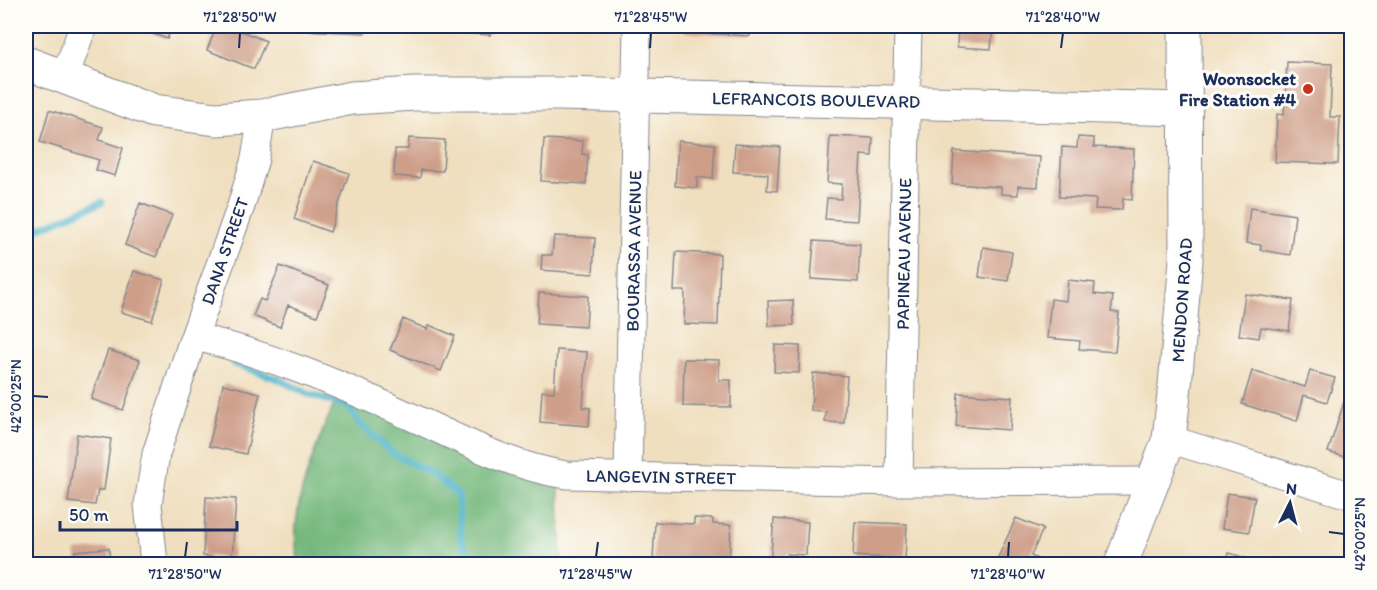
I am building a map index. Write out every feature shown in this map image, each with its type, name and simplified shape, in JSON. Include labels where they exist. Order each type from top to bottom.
[{"type":"street","points":[[64,77],[82,26]]},
{"type":"street","name":"BOURASSA AVENUE","points":[[628,477],[637,26]]},
{"type":"street","name":"PAPINEAU AVENUE","points":[[899,482],[908,26]]},
{"type":"street","name":"MENDON ROAD","points":[[1121,564],[1145,507],[1168,439],[1185,282],[1185,26]]},
{"type":"street","points":[[26,63],[154,111],[205,119],[262,116]]},
{"type":"street","name":"LEFRANCOIS BOULEVARD","points":[[262,116],[352,98],[445,95],[1186,109]]},
{"type":"street","name":"DANA STREET","points":[[154,564],[148,504],[156,453],[249,178],[262,116]]},
{"type":"street","name":"LANGEVIN STREET","points":[[196,337],[288,363],[486,450],[543,471],[567,475],[899,482],[1152,481]]},
{"type":"street","points":[[1168,439],[1352,496]]},
{"type":"green space","points":[[339,394],[558,471],[562,564],[300,564],[296,546],[296,524],[300,502],[313,455]]},
{"type":"building","points":[[138,26],[172,26],[167,39],[137,28]]},
{"type":"building","points":[[217,26],[230,26],[266,41],[254,69],[207,50]]},
{"type":"building","points":[[301,26],[365,26],[365,33],[300,30]]},
{"type":"building","points":[[431,26],[491,26],[490,35],[430,31]]},
{"type":"building","points":[[686,26],[750,26],[750,36],[685,32]]},
{"type":"building","points":[[821,26],[857,26],[857,30]]},
{"type":"building","points":[[958,26],[993,26],[991,49],[957,47]]},
{"type":"building","name":"Woonsocket Fire Station #4","points":[[1287,62],[1332,64],[1330,117],[1340,117],[1338,164],[1275,162],[1277,114],[1284,115]]},
{"type":"building","points":[[49,110],[103,127],[99,140],[123,148],[115,176],[96,170],[99,160],[40,142]]},
{"type":"building","points":[[830,136],[873,138],[872,156],[861,155],[857,221],[825,219],[827,198],[841,199],[842,184],[827,183]]},
{"type":"building","points":[[1078,137],[1094,138],[1094,147],[1134,149],[1132,200],[1123,199],[1122,210],[1095,209],[1096,199],[1059,197],[1062,147],[1077,148]]},
{"type":"building","points":[[409,138],[445,140],[443,171],[421,170],[420,178],[394,176],[395,149],[408,149]]},
{"type":"building","points":[[544,139],[583,141],[582,154],[588,155],[586,184],[541,181]]},
{"type":"building","points":[[678,141],[715,144],[713,179],[697,177],[697,188],[675,186]]},
{"type":"building","points":[[735,144],[780,147],[777,191],[767,190],[768,174],[733,172]]},
{"type":"building","points":[[954,151],[1040,157],[1038,187],[1018,186],[1018,195],[1001,194],[1001,187],[952,184]]},
{"type":"building","points":[[313,161],[349,173],[330,232],[294,219]]},
{"type":"building","points":[[140,203],[172,215],[156,257],[125,245]]},
{"type":"building","points":[[1250,208],[1295,215],[1290,255],[1260,250],[1261,245],[1246,243]]},
{"type":"building","points":[[554,236],[595,238],[593,274],[541,270],[542,255],[552,255]]},
{"type":"building","points":[[814,241],[860,244],[858,282],[811,279]]},
{"type":"building","points":[[983,247],[1012,252],[1008,281],[979,277]]},
{"type":"building","points":[[676,252],[720,254],[718,325],[684,324],[685,291],[674,291]]},
{"type":"building","points":[[280,266],[329,285],[317,316],[288,305],[280,327],[253,316],[260,299],[265,301]]},
{"type":"building","points":[[134,271],[164,280],[152,321],[121,312]]},
{"type":"building","points":[[1068,280],[1095,283],[1094,294],[1113,296],[1111,312],[1119,313],[1115,352],[1079,349],[1080,341],[1047,338],[1051,299],[1066,301]]},
{"type":"building","points":[[539,293],[588,296],[586,327],[537,324]]},
{"type":"building","points":[[1245,294],[1293,300],[1289,331],[1261,327],[1259,338],[1239,335]]},
{"type":"building","points":[[793,300],[794,325],[769,326],[768,301]]},
{"type":"building","points":[[403,319],[427,329],[429,325],[455,336],[441,371],[390,350]]},
{"type":"building","points":[[775,345],[800,346],[799,373],[774,372]]},
{"type":"building","points":[[108,350],[140,360],[123,410],[91,399]]},
{"type":"building","points":[[557,350],[587,352],[583,407],[590,408],[589,426],[540,422],[542,391],[554,392]]},
{"type":"building","points":[[684,359],[719,360],[719,380],[731,380],[731,407],[683,406]]},
{"type":"building","points":[[1252,371],[1305,387],[1310,371],[1335,378],[1327,402],[1304,395],[1297,421],[1242,404]]},
{"type":"building","points":[[813,373],[847,376],[844,423],[825,422],[826,412],[811,411]]},
{"type":"building","points":[[223,384],[260,393],[246,454],[209,446]]},
{"type":"building","points":[[958,393],[1012,397],[1010,430],[956,426]]},
{"type":"building","points":[[1344,402],[1352,405],[1352,459],[1328,452]]},
{"type":"building","points":[[77,434],[111,439],[104,490],[98,490],[95,505],[68,502]]},
{"type":"building","points":[[1227,493],[1255,497],[1249,532],[1222,528]]},
{"type":"building","points":[[206,497],[236,499],[232,558],[203,556]]},
{"type":"building","points":[[694,518],[713,519],[713,524],[731,525],[729,564],[653,560],[655,522],[694,524]]},
{"type":"building","points":[[1016,518],[1043,529],[1031,556],[1042,561],[1040,564],[995,564]]},
{"type":"building","points":[[774,519],[808,522],[806,555],[787,554],[786,564],[770,564]]},
{"type":"building","points":[[855,522],[907,524],[905,559],[853,556]]},
{"type":"building","points":[[109,548],[110,564],[77,564],[75,551]]},
{"type":"building","points":[[1229,553],[1266,564],[1226,564]]},
{"type":"waterway","points":[[26,234],[102,202]]},
{"type":"waterway","points":[[234,364],[278,379],[308,394],[349,407],[359,423],[391,452],[435,476],[458,495],[461,538],[471,564]]},
{"type":"place","name":"Woonsocket Fire Station #4","points":[[1308,89]]}]
